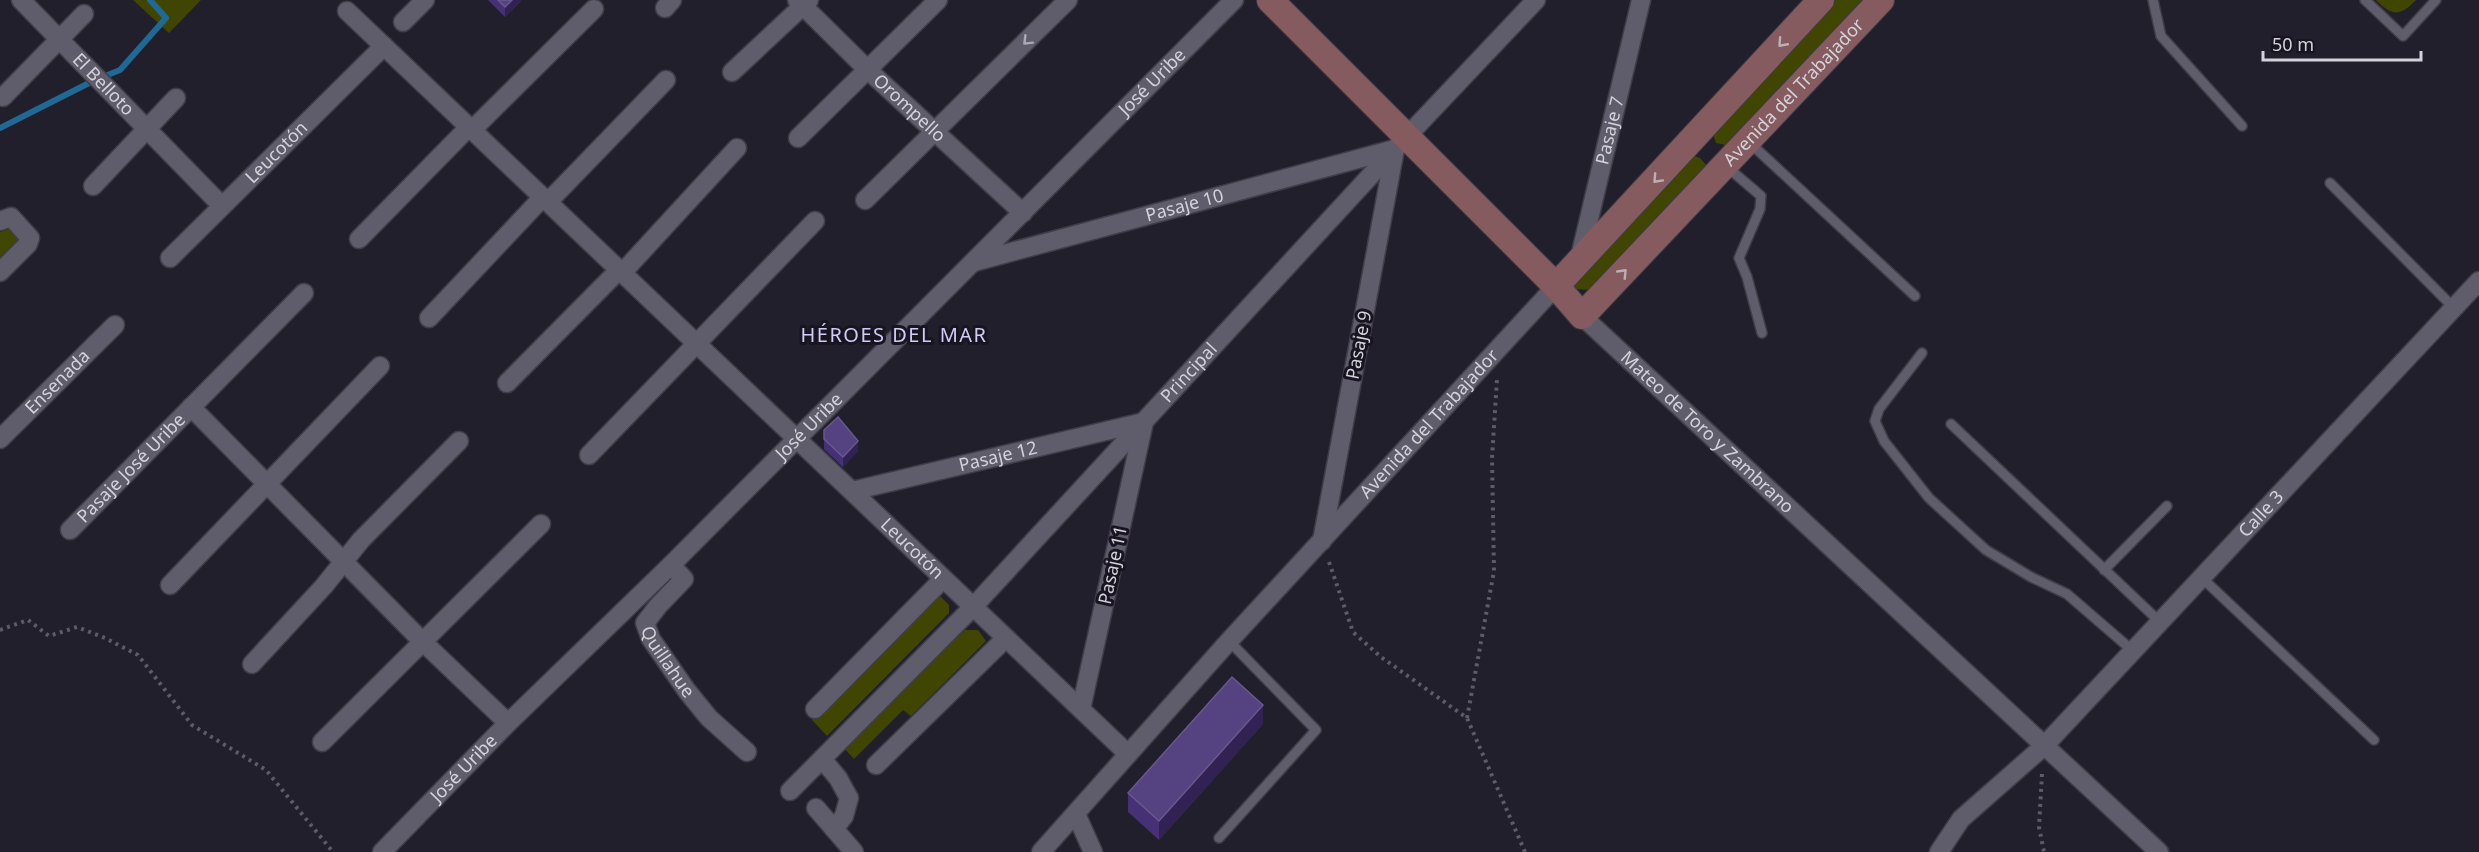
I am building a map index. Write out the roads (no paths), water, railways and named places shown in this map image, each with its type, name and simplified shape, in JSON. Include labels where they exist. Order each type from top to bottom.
[{"type":"street","name":"El Belloto","points":[[21,0],[222,206]]},
{"type":"street","points":[[403,22],[425,0]]},
{"type":"street","points":[[798,138],[938,0]]},
{"type":"street","points":[[865,200],[1068,0]]},
{"type":"street","name":"José Uribe","points":[[382,852],[508,723],[671,565],[1234,0]]},
{"type":"street","name":"Mateo de Toro y Zambrano","points":[[1270,0],[1401,143],[1556,286],[1582,316],[2158,852]]},
{"type":"street","name":"Principal","points":[[790,791],[973,607],[1536,0]]},
{"type":"street","name":"Pasaje 7","points":[[1579,261],[1641,0]]},
{"type":"street","name":"Avenida del Trabajador","points":[[1041,852],[1229,641],[1821,0]]},
{"type":"street","name":"Avenida del Trabajador","points":[[1582,316],[1881,0]]},
{"type":"street","points":[[732,72],[803,2]]},
{"type":"street","name":"Orompello","points":[[803,2],[868,70],[1023,213]]},
{"type":"street","points":[[359,239],[594,9]]},
{"type":"street","name":"Leucotón","points":[[347,11],[1128,754]]},
{"type":"street","name":"El Belloto","points":[[3,97],[84,14]]},
{"type":"street","name":"Leucotón","points":[[170,258],[384,46]]},
{"type":"street","points":[[429,318],[666,80]]},
{"type":"street","name":"El Belloto","points":[[93,186],[176,98]]},
{"type":"street","points":[[1697,136],[1726,166]]},
{"type":"street","name":"Pasaje 10","points":[[972,262],[1401,143]]},
{"type":"street","name":"Pasaje 9","points":[[1322,541],[1401,143]]},
{"type":"street","points":[[507,383],[620,272],[737,148]]},
{"type":"street","points":[[0,220],[11,217],[30,238],[28,244],[0,272]]},
{"type":"street","points":[[589,455],[815,221]]},
{"type":"street","name":"Calle 3","points":[[1939,852],[1961,819],[2044,746],[2479,281]]},
{"type":"street","name":"Pasaje José Uribe","points":[[70,530],[304,293]]},
{"type":"street","name":"Ensenada","points":[[1,437],[115,325]]},
{"type":"street","points":[[170,585],[380,366]]},
{"type":"street","name":"Pasaje José Uribe","points":[[190,407],[422,641],[508,723]]},
{"type":"street","name":"Pasaje 12","points":[[852,491],[1144,422]]},
{"type":"street","name":"Pasaje 11","points":[[1081,709],[1144,422]]},
{"type":"street","points":[[252,664],[361,540],[459,441]]},
{"type":"street","points":[[322,742],[542,524]]},
{"type":"street","name":"Quillahue","points":[[671,565],[684,579],[645,623],[651,639],[709,718],[747,752]]},
{"type":"street","points":[[814,709],[944,579]]},
{"type":"street","points":[[876,765],[1006,638]]},
{"type":"street","points":[[822,759],[838,778],[849,798],[844,816],[834,830]]},
{"type":"street","points":[[816,808],[854,852]]},
{"type":"street","points":[[1076,814],[1093,852]]},
{"type":"lane","points":[[2152,0],[2161,36],[2242,126]]},
{"type":"lane","points":[[2365,0],[2403,36],[2436,0]]},
{"type":"lane","points":[[1748,142],[1915,296]]},
{"type":"lane","points":[[1726,166],[1761,196],[1760,209],[1738,258],[1747,277],[1762,333]]},
{"type":"lane","points":[[2330,183],[2454,308]]},
{"type":"lane","points":[[1922,353],[1879,409],[1875,421],[1884,441],[1929,498],[1986,550],[2031,577],[2067,594],[2133,651]]},
{"type":"lane","points":[[1951,424],[2160,622]]},
{"type":"lane","points":[[2104,570],[2167,506]]},
{"type":"lane","points":[[2201,577],[2374,740]]},
{"type":"lane","points":[[1219,838],[1316,730],[1229,641]]},
{"type":"waterway","points":[[0,128],[95,80],[120,70],[166,18],[150,0]]},
{"type":"district","name":"HÉROES DEL MAR","points":[[894,335]]}]
